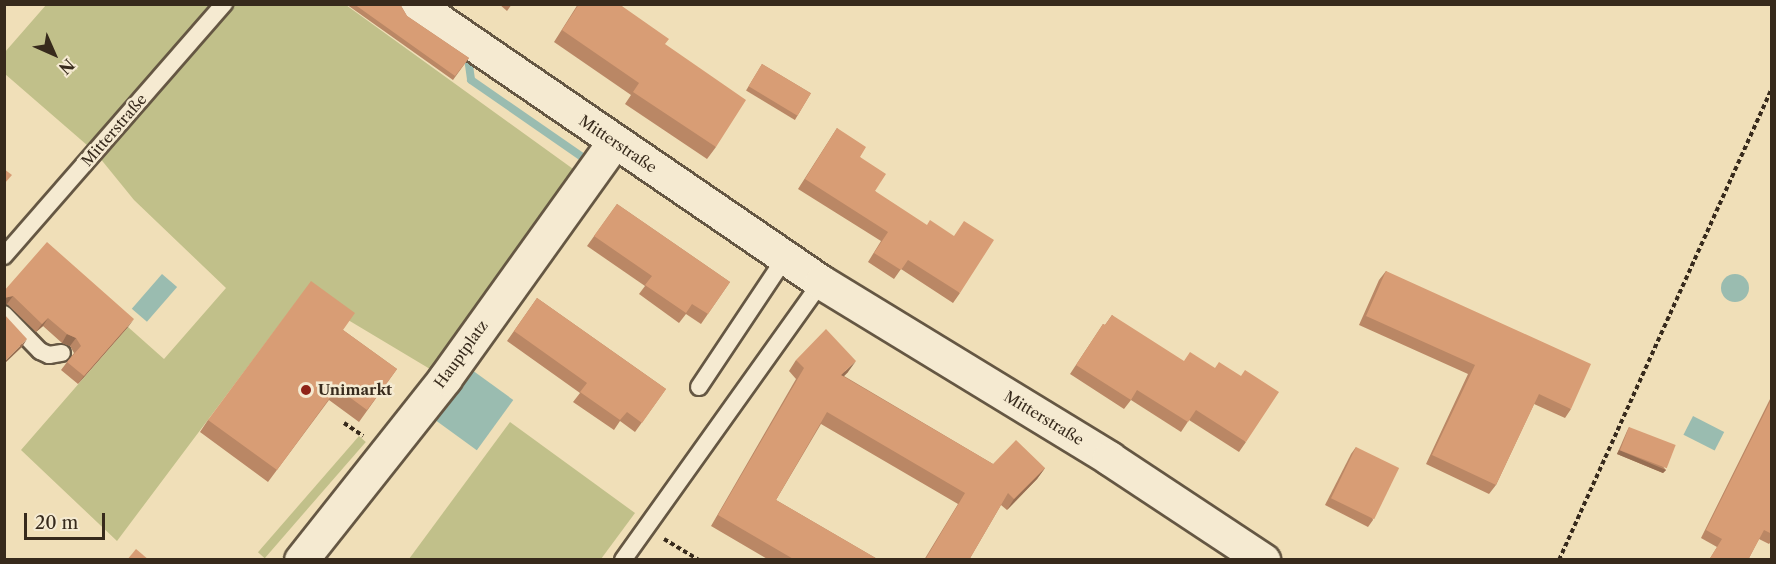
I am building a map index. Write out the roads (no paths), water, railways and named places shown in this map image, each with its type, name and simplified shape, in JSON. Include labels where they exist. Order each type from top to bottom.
[{"type":"street","name":"Mitterstraße","points":[[416,4],[821,282],[1109,458],[1263,560]]},
{"type":"street","name":"Hauptplatz","points":[[301,560],[444,378],[614,142]]},
{"type":"lane","name":"Mitterstraße","points":[[4,256],[224,4]]},
{"type":"lane","points":[[699,387],[785,258]]},
{"type":"lane","points":[[623,560],[821,282]]},
{"type":"lane","points":[[4,314],[40,351],[49,356],[62,353]]},
{"type":"water","points":[[162,274],[177,287],[147,322],[132,309]]},
{"type":"water","points":[[1735,274],[1745,278],[1749,288],[1745,298],[1735,302],[1725,298],[1721,288],[1725,278]]},
{"type":"water","points":[[472,370],[513,400],[477,450],[436,420]]},
{"type":"water","points":[[1693,416],[1724,432],[1715,451],[1683,435]]},
{"type":"waterway","points":[[468,58],[471,80],[591,163]]},
{"type":"place","name":"Unimarkt","points":[[306,390]]}]
